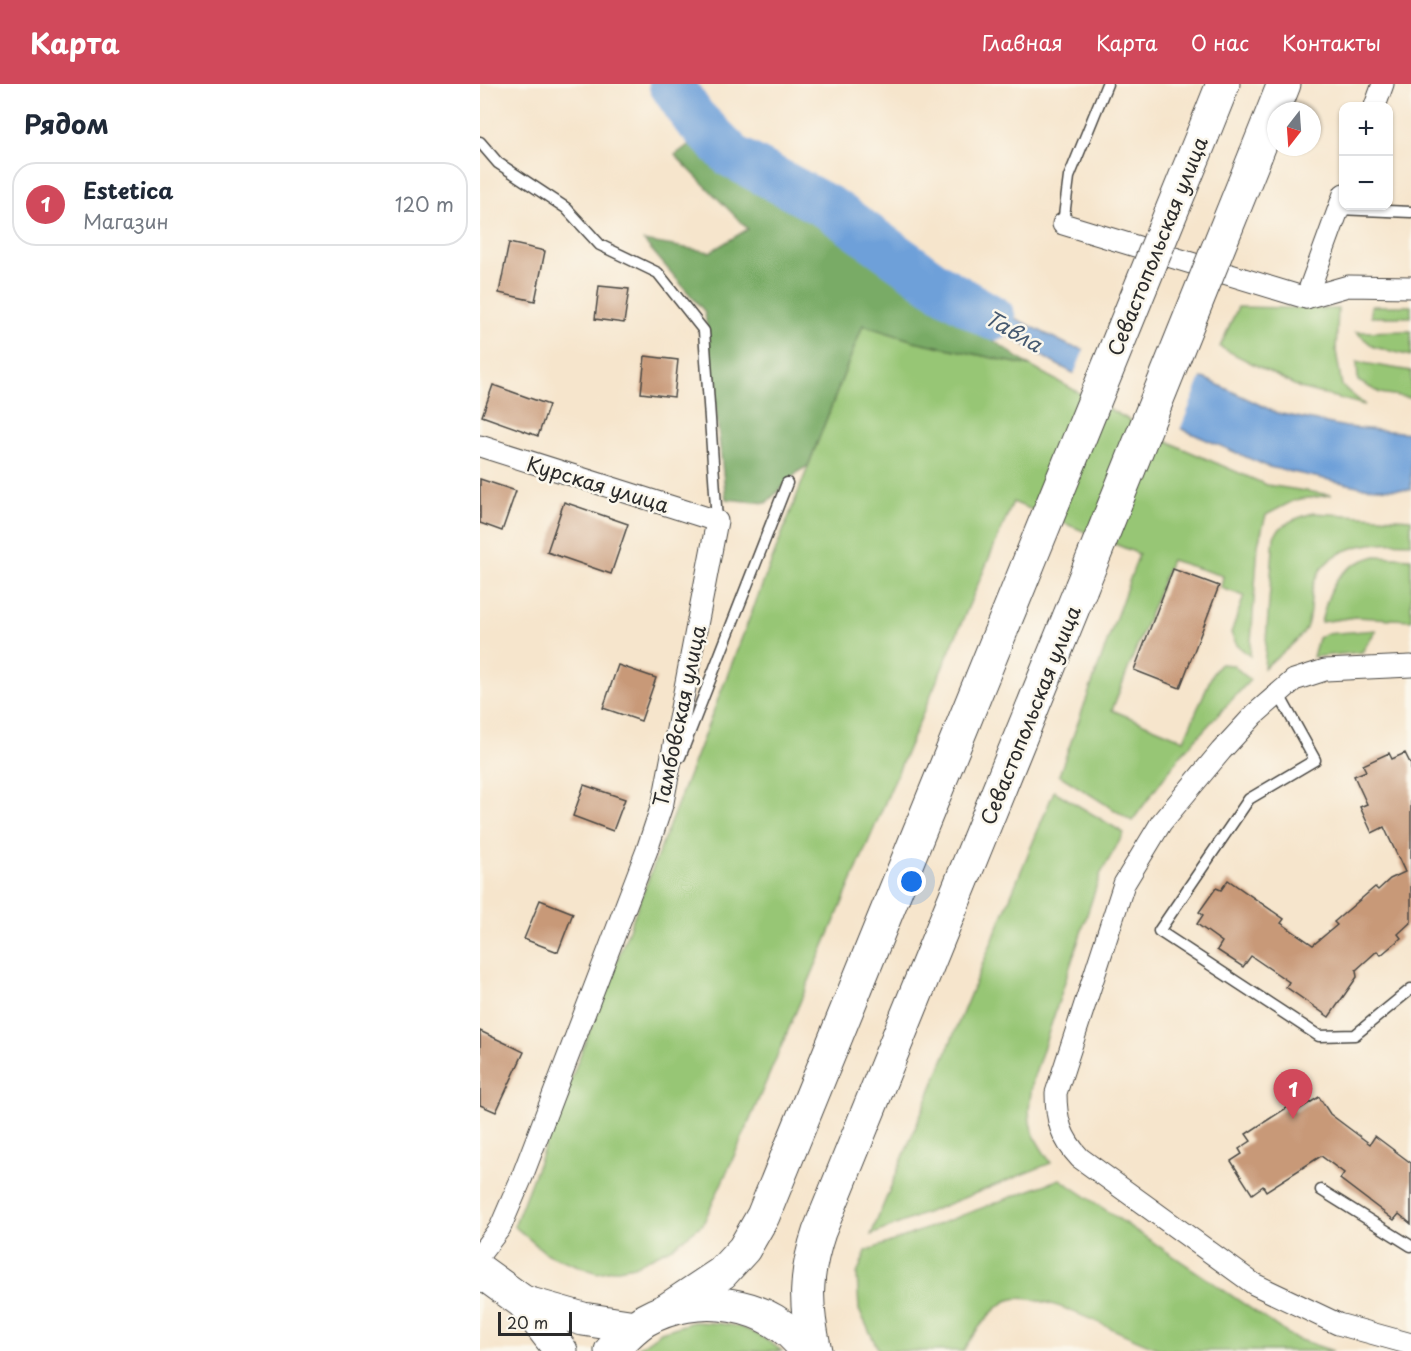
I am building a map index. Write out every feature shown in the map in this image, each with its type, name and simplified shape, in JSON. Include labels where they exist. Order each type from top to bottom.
[{"type":"main road","name":"Севастопольская улица","points":[[668,1310],[722,1273],[744,1249],[763,1216],[1223,84]]},
{"type":"main road","name":"Севастопольская улица","points":[[815,1351],[807,1304],[808,1276],[819,1232],[1284,84]]},
{"type":"main road","points":[[480,1271],[523,1302],[561,1351]]},
{"type":"main road","points":[[523,1302],[583,1319],[635,1327]]},
{"type":"main road","points":[[611,1351],[635,1327],[668,1310],[696,1303],[726,1304],[755,1312],[781,1326],[806,1351]]},
{"type":"street","points":[[1376,102],[1383,84]]},
{"type":"street","points":[[1306,297],[1339,206]]},
{"type":"street","points":[[1063,224],[1306,297],[1348,286],[1411,287]]},
{"type":"street","name":"Курская улица","points":[[480,446],[717,521]]},
{"type":"street","name":"Тамбовская улица","points":[[480,1254],[500,1228],[522,1178],[648,850],[663,802],[717,521]]},
{"type":"street","points":[[1411,666],[1362,666],[1311,673],[1294,680],[1254,714],[1161,823],[1124,884],[1056,1093],[1056,1115],[1061,1133],[1080,1158],[1245,1278],[1338,1324],[1411,1344]]},
{"type":"lane","points":[[1063,224],[1069,177],[1107,84]]},
{"type":"lane","name":"Тамбовская улица","points":[[480,142],[498,163],[566,208],[600,245],[658,273],[704,331],[717,521]]},
{"type":"lane","points":[[1393,209],[1411,212]]},
{"type":"lane","points":[[663,802],[787,483]]},
{"type":"lane","points":[[1278,693],[1316,760],[1249,799],[1160,931],[1319,1036],[1355,1035],[1411,989]]},
{"type":"lane","points":[[1321,1190],[1411,1246]]},
{"type":"green space","points":[[691,143],[841,233],[1030,366],[914,341],[863,325],[808,466],[799,471],[766,503],[726,499],[705,312],[644,241],[710,252],[748,229],[675,155]]},
{"type":"green space","points":[[1371,306],[1411,306],[1411,317],[1371,317]]},
{"type":"green space","points":[[1238,307],[1338,309],[1336,351],[1342,386],[1365,405],[1300,388],[1220,347]]},
{"type":"green space","points":[[863,325],[914,341],[1030,366],[1179,447],[1267,485],[1331,495],[1295,500],[1266,515],[1258,544],[1250,656],[1237,645],[1231,633],[1244,596],[1221,588],[1223,576],[1171,560],[1112,710],[1184,740],[1213,673],[1220,664],[1233,665],[1250,680],[1180,756],[1132,821],[1059,775],[1139,554],[1013,502],[740,1143],[703,1224],[672,1247],[634,1266],[597,1273],[547,1254],[514,1226]]},
{"type":"green space","points":[[1411,331],[1411,356],[1374,347],[1356,332]]},
{"type":"green space","points":[[1357,362],[1411,371],[1411,398],[1380,393],[1358,381]]},
{"type":"green space","points":[[1313,513],[1411,519],[1411,543],[1381,543],[1351,548],[1326,563],[1312,590],[1305,630],[1292,645],[1264,668],[1274,536],[1286,524]]},
{"type":"green space","points":[[1376,556],[1411,558],[1411,620],[1355,617],[1321,622],[1328,597],[1338,579],[1352,566]]},
{"type":"green space","points":[[1376,630],[1362,652],[1313,657],[1318,638],[1325,634]]},
{"type":"green space","points":[[1054,791],[1124,833],[1100,875],[1033,1080],[1029,1105],[1030,1124],[1037,1141],[1051,1163],[871,1235]]},
{"type":"green space","points":[[1060,1179],[1294,1338],[1333,1351],[1165,1351],[1063,1308],[1024,1298],[1009,1300],[996,1309],[977,1330],[963,1351],[879,1351],[859,1310],[857,1274],[866,1251]]},
{"type":"green space","points":[[693,1322],[720,1323],[751,1331],[782,1351],[634,1351],[661,1332]]},
{"type":"water","points":[[938,286],[995,308],[1070,346],[1206,379],[1277,413],[1346,427],[1411,433],[1411,490],[1362,487],[1269,467],[1184,430],[1052,362],[974,314]]},
{"type":"pier","points":[[1085,347],[1202,375],[1180,430],[1073,377]]},
{"type":"building","points":[[509,243],[545,251],[535,301],[499,293]]},
{"type":"building","points":[[599,286],[629,289],[624,323],[595,319]]},
{"type":"building","points":[[645,356],[678,360],[674,397],[641,393]]},
{"type":"building","points":[[493,385],[549,405],[538,436],[482,416]]},
{"type":"building","points":[[480,479],[516,491],[502,531],[480,523]]},
{"type":"building","points":[[564,502],[628,524],[611,574],[547,552]]},
{"type":"building","points":[[1173,569],[1219,586],[1180,688],[1134,670]]},
{"type":"building","points":[[618,665],[656,678],[641,721],[603,708]]},
{"type":"building","points":[[1389,753],[1392,759],[1405,753],[1411,765],[1411,922],[1398,934],[1401,938],[1381,955],[1377,951],[1356,970],[1357,977],[1329,1017],[1286,987],[1289,982],[1251,956],[1243,967],[1217,950],[1222,942],[1197,924],[1203,915],[1199,912],[1216,888],[1221,890],[1228,880],[1284,919],[1281,923],[1313,945],[1337,925],[1334,922],[1375,887],[1378,890],[1390,879],[1405,872],[1384,827],[1372,833],[1360,807],[1367,804],[1354,776],[1366,771],[1363,765]]},
{"type":"building","points":[[584,785],[625,799],[613,831],[573,816]]},
{"type":"building","points":[[540,900],[573,913],[558,952],[524,939]]},
{"type":"building","points":[[480,1031],[524,1052],[496,1112],[480,1105]]},
{"type":"building","points":[[1319,1097],[1330,1114],[1370,1144],[1375,1136],[1411,1163],[1411,1224],[1399,1214],[1394,1220],[1340,1179],[1344,1173],[1321,1156],[1266,1191],[1263,1186],[1252,1194],[1231,1161],[1242,1154],[1239,1149],[1251,1141],[1246,1134],[1291,1105],[1295,1112]]},
{"type":"waterway","name":"Тавла","points":[[671,84],[694,118],[732,156],[831,209],[938,286],[993,318]]},
{"type":"place","name":"Estetica","points":[[1293,1119]]}]
